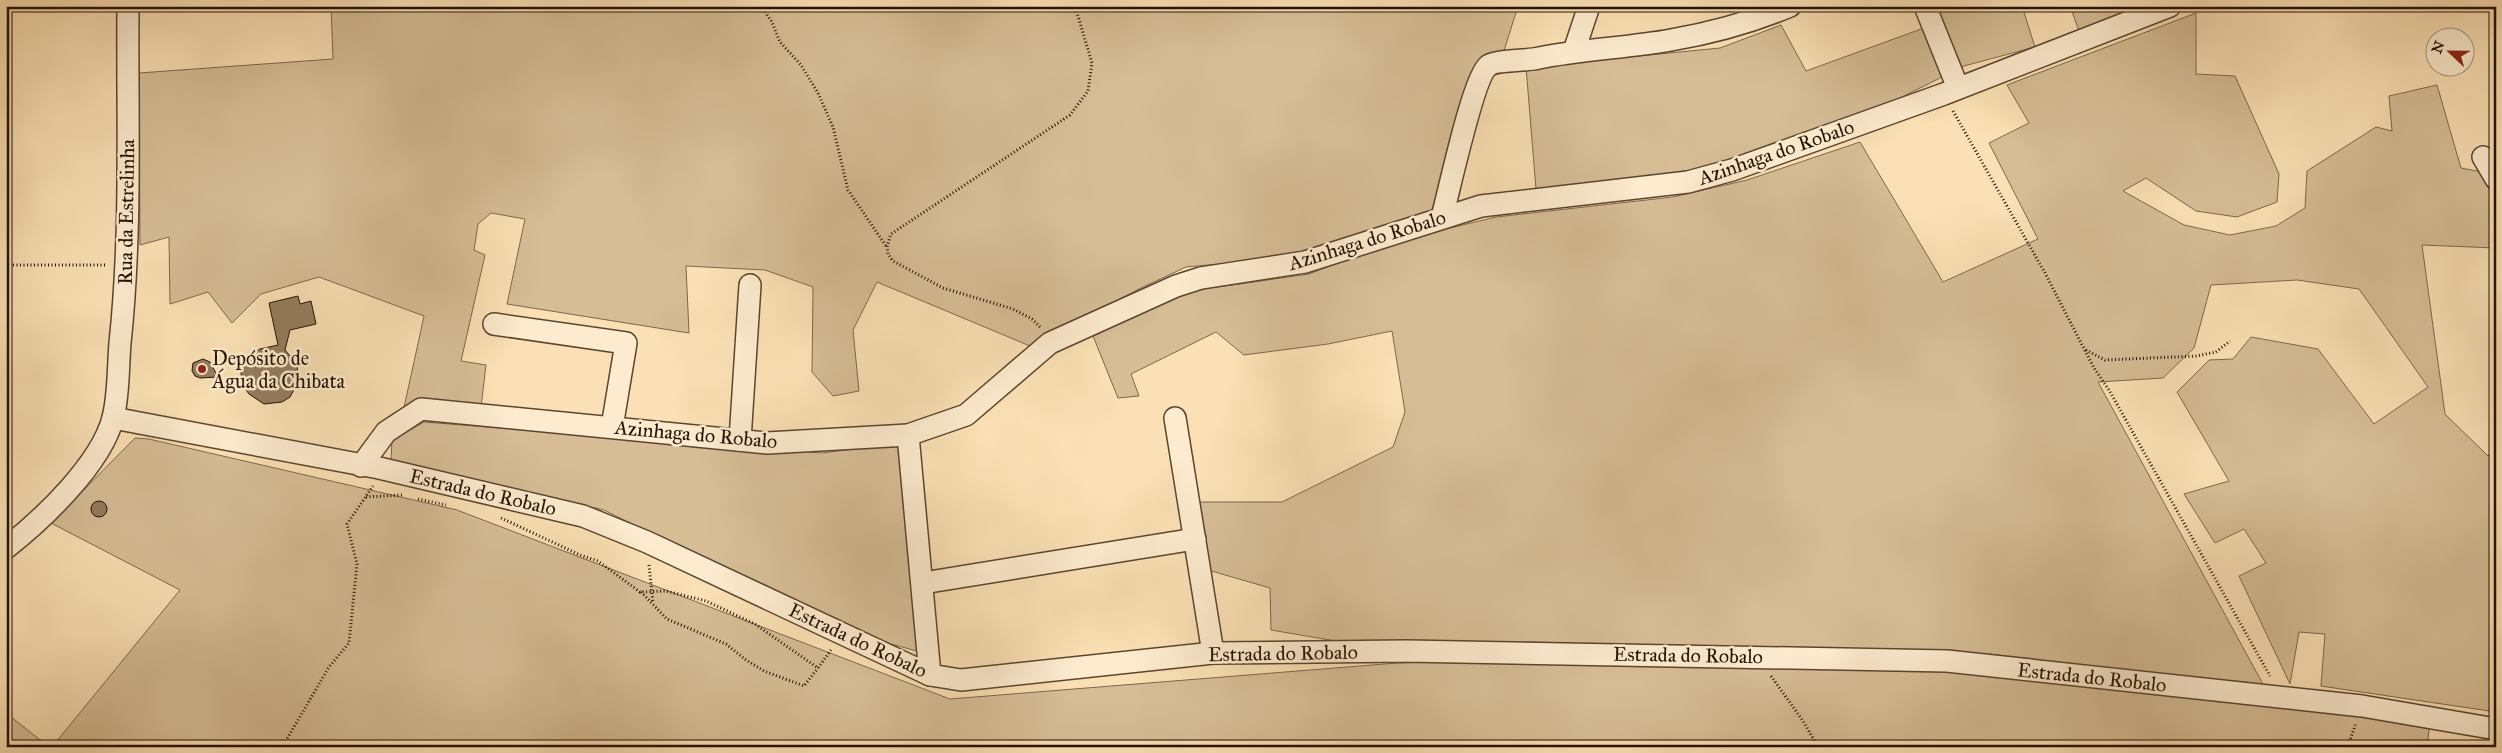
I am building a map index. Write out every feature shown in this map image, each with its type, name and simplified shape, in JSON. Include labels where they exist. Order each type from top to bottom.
[{"type":"street","name":"Rua da Estrelinha","points":[[6,548],[46,511],[82,472],[103,441],[113,418],[125,296],[128,6]]},
{"type":"street","points":[[1574,51],[1589,6]]},
{"type":"street","points":[[1442,217],[1474,91],[1488,66],[1496,62],[1522,62],[1574,51],[1670,40],[1717,31],[1758,20],[1790,6]]},
{"type":"street","points":[[1925,6],[1951,91]]},
{"type":"street","name":"Azinhaga do Robalo","points":[[370,467],[386,432],[421,409],[767,443],[908,435],[966,415],[1050,343],[1176,286],[1201,278],[1305,262],[1481,206],[1688,182],[1732,170],[1951,91],[2170,6]]},
{"type":"street","points":[[2483,157],[2496,180]]},
{"type":"street","points":[[740,440],[750,285]]},
{"type":"street","points":[[494,324],[626,343],[612,427]]},
{"type":"street","name":"Estrada do Robalo","points":[[113,418],[370,467],[583,516],[647,542],[930,675],[961,680],[1213,653],[1407,651],[1948,661],[2282,696],[2362,706],[2496,729]]},
{"type":"street","points":[[1175,418],[1213,653]]},
{"type":"street","points":[[908,435],[930,675]]},
{"type":"street","points":[[923,583],[1194,539]]},
{"type":"path","points":[[761,6],[772,22],[780,42],[802,65],[818,93],[833,126],[848,190],[886,246],[888,254],[893,261],[936,284],[1013,309],[1032,318],[1042,328],[1050,343]]},
{"type":"path","points":[[886,246],[892,234],[1070,115],[1088,91],[1092,63],[1075,6]]},
{"type":"path","points":[[1951,91],[2085,349],[2282,696]]},
{"type":"path","points":[[6,265],[126,264]]},
{"type":"path","points":[[2085,349],[2105,360],[2196,356],[2216,352],[2230,341]]},
{"type":"path","points":[[277,747],[284,744],[329,667],[349,643],[357,564],[346,524],[373,487],[370,467]]},
{"type":"path","points":[[366,497],[387,494],[407,495]]},
{"type":"path","points":[[415,498],[455,507]]},
{"type":"path","points":[[496,516],[598,561],[640,592],[667,619],[726,644],[746,660],[785,680],[804,686],[840,633]]},
{"type":"path","points":[[647,542],[653,605]]},
{"type":"path","points":[[640,592],[666,591],[706,601],[755,624],[818,668]]},
{"type":"path","points":[[1755,656],[1804,721],[1818,747]]},
{"type":"path","points":[[2344,747],[2350,740],[2362,706]]},
{"type":"shaded area","points":[[331,6],[1518,6],[1503,54],[1457,125],[1431,213],[1296,257],[1186,267],[1141,288],[1030,346],[877,282],[853,330],[859,391],[833,396],[812,372],[813,287],[765,270],[686,266],[689,333],[507,304],[525,219],[491,213],[478,224],[474,250],[485,255],[461,361],[486,365],[481,407],[403,412],[424,316],[319,277],[261,294],[232,323],[208,292],[170,304],[169,237],[140,245],[139,73],[333,59]]},
{"type":"shaded area","points":[[1937,6],[2022,6],[2035,47],[1964,66],[1888,104],[1722,165],[1653,178],[1536,189],[1526,67],[1720,48],[1781,25],[1806,71],[1943,21]]},
{"type":"shaded area","points":[[2070,6],[2153,6],[2079,31]]},
{"type":"shaded area","points":[[2196,13],[2196,74],[2235,76],[2279,174],[2277,202],[2237,217],[2196,211],[2146,178],[2123,191],[2184,225],[2230,235],[2276,226],[2305,208],[2307,171],[2376,127],[2392,131],[2389,96],[2437,85],[2461,168],[2482,172],[2496,197],[2496,248],[2422,245],[2445,414],[2487,455],[2496,458],[2496,712],[2321,686],[2325,634],[2299,632],[2290,684],[2239,576],[2266,563],[2244,529],[2215,543],[2184,494],[2229,481],[2177,392],[2209,360],[2233,359],[2251,337],[2318,349],[2374,424],[2428,387],[2359,289],[2297,280],[2211,285],[2194,348],[2163,378],[2098,382],[2264,686],[1989,654],[2362,706],[2431,713],[2427,747],[52,747],[180,590],[51,523],[135,438],[149,439],[457,510],[950,699],[1397,663],[1792,651],[1531,642],[1365,646],[1271,630],[1270,588],[1208,570],[1196,502],[1282,502],[1393,447],[1405,412],[1392,331],[1328,344],[1244,355],[1216,332],[1131,374],[1139,396],[1118,398],[1091,331],[1177,293],[1309,274],[1395,241],[1496,217],[1673,197],[1747,180],[1860,142],[1943,282],[2038,239],[1989,143],[2029,123],[2007,85]]},
{"type":"shaded area","points":[[424,422],[822,453],[900,443],[924,653],[851,633],[604,510],[391,461],[392,440]]},
{"type":"shaded area","points":[[6,713],[49,747],[6,747]]},
{"type":"building","points":[[298,296],[300,304],[311,301],[316,324],[290,330],[285,350],[297,364],[298,382],[290,397],[282,402],[264,404],[249,394],[244,387],[240,369],[252,354],[260,349],[278,345],[269,303]]},
{"type":"building","name":"Depósito de Água da Chibata","points":[[203,359],[210,362],[218,377],[200,378],[195,376],[192,371],[193,363]]},
{"type":"building","points":[[99,501],[105,503],[107,509],[105,515],[99,517],[93,515],[91,509],[93,503]]},
{"type":"place","name":"Depósito de Água da Chibata","points":[[202,369]]}]
